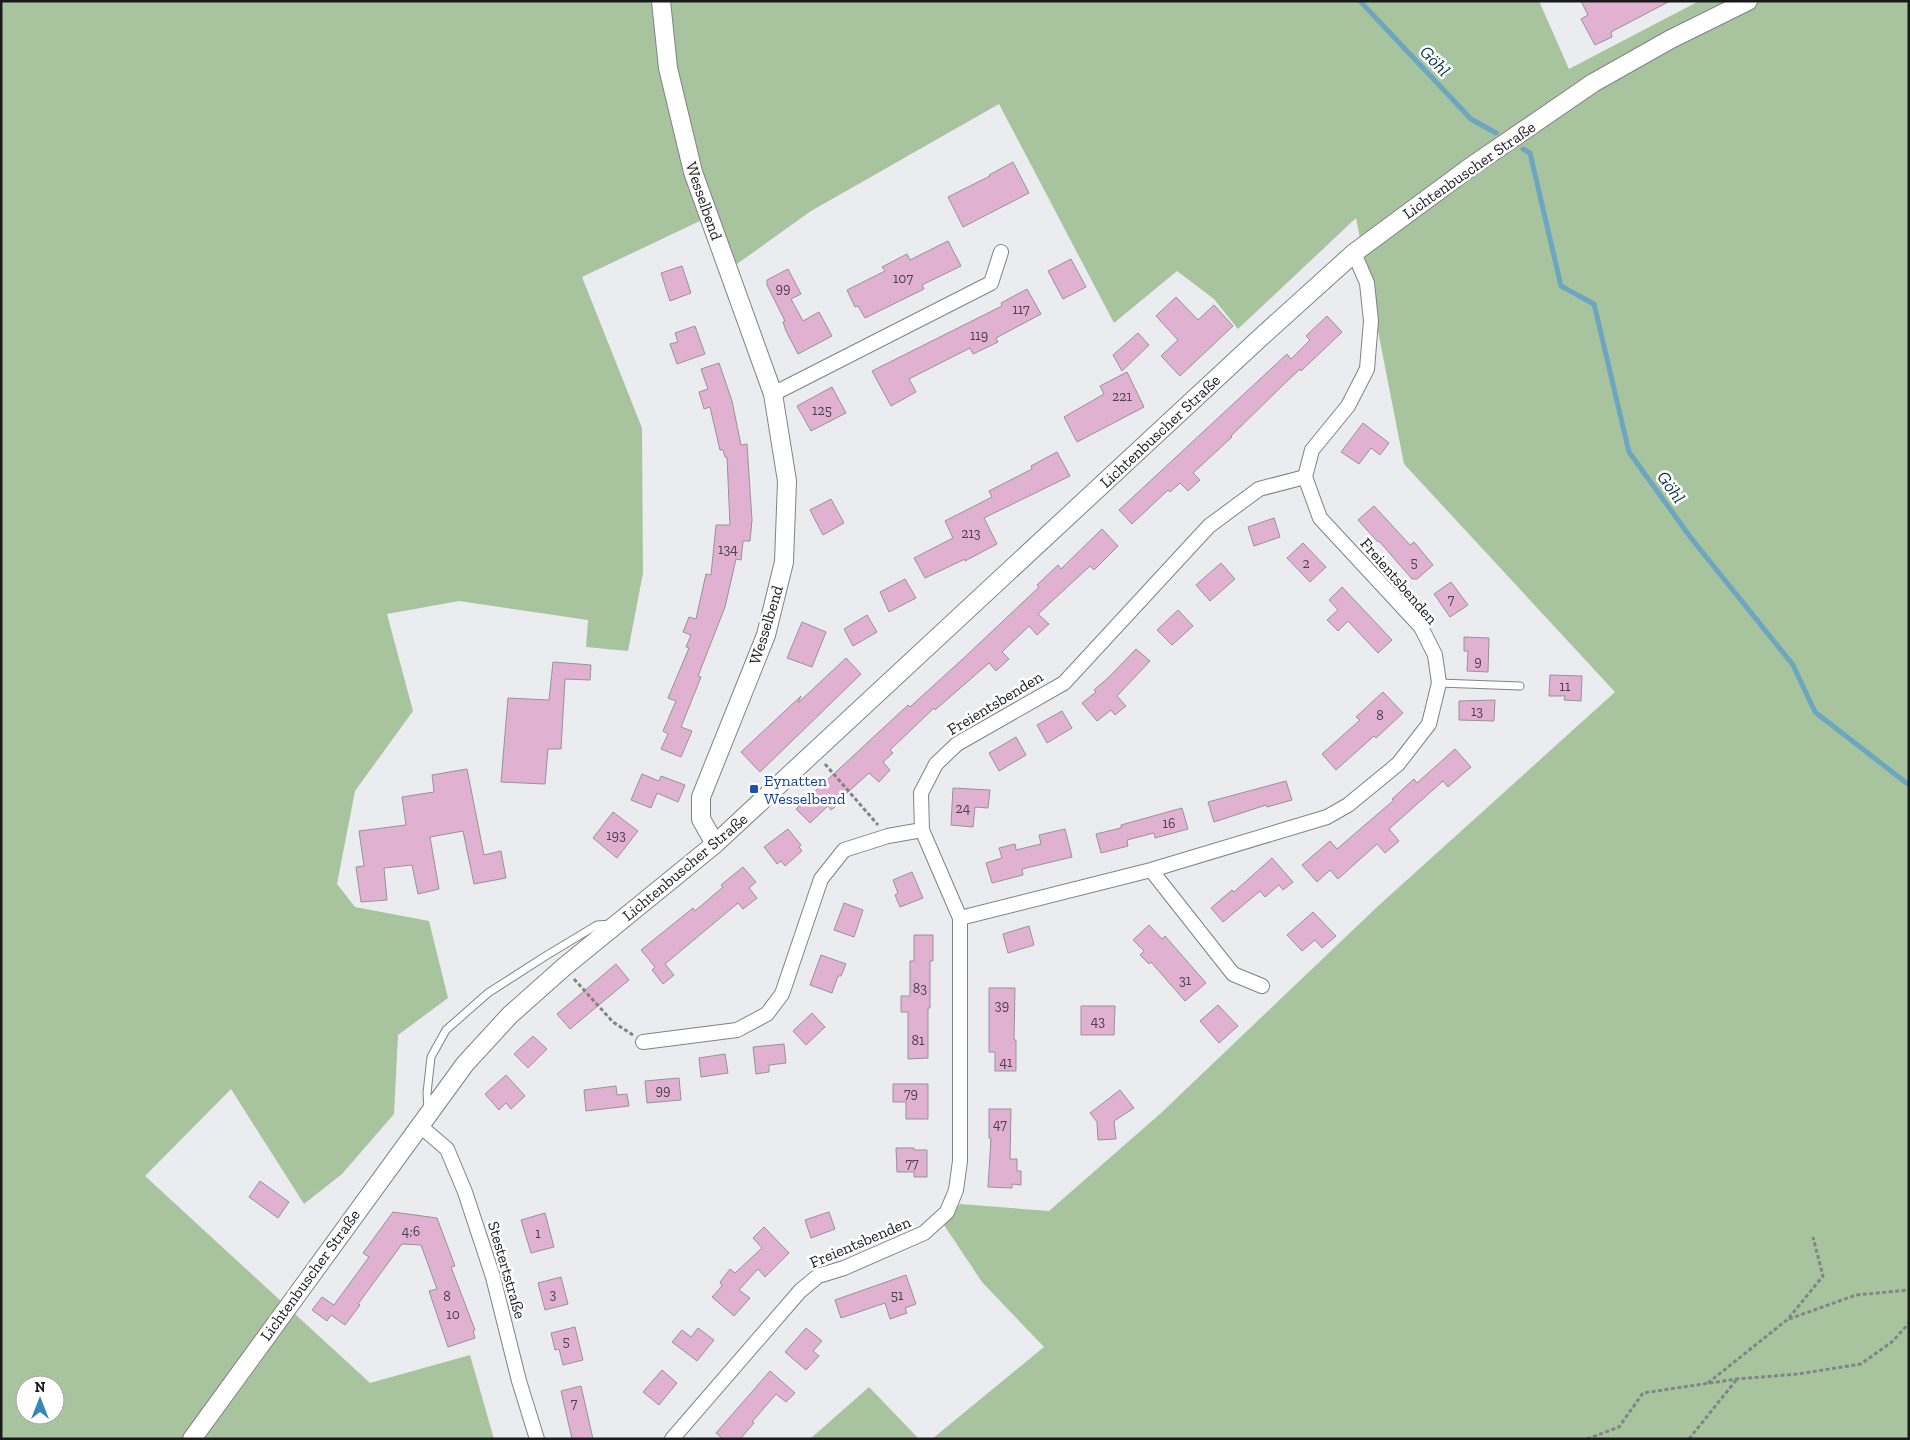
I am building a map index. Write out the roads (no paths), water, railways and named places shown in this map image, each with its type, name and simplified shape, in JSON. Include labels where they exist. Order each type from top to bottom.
[{"type":"street","name":"Wesselbend","points":[[661,1],[668,68],[693,172],[773,394],[788,481],[784,562],[766,635],[701,798],[701,819],[715,844]]},
{"type":"street","name":"Lichtenbuscher Straße","points":[[192,1439],[465,1064],[510,1015],[564,967],[715,844],[1354,253],[1469,168],[1593,83],[1671,38],[1748,1]]},
{"type":"street","points":[[773,394],[992,284],[1001,252]]},
{"type":"street","points":[[1305,476],[1312,450],[1348,406],[1367,369],[1371,322],[1367,283],[1354,253]]},
{"type":"street","name":"Freientsbenden","points":[[672,1439],[800,1291],[818,1276],[844,1268],[924,1233],[947,1212],[956,1190],[960,1161],[960,918],[922,830],[922,793],[936,764],[957,744],[1064,683],[1209,526],[1259,489],[1305,476],[1320,518],[1421,627],[1435,655],[1439,683],[1429,724],[1415,743],[1398,764],[1348,805],[1327,817],[1151,870],[960,918]]},
{"type":"street","points":[[643,1042],[737,1030],[767,1014],[782,994],[821,879],[844,850],[888,836],[922,830]]},
{"type":"street","points":[[1151,870],[1233,974],[1262,986]]},
{"type":"street","name":"Stestertstraße","points":[[424,1119],[448,1148],[465,1192],[494,1277],[519,1381],[537,1439]]},
{"type":"lane","points":[[1439,683],[1520,686]]},
{"type":"lane","name":"Lichtenbuscher Straße","points":[[424,1119],[431,1057],[446,1030],[488,993],[544,957],[597,925],[618,923]]},
{"type":"waterway","name":"Göhl","points":[[1360,1],[1471,119],[1496,133]]},
{"type":"waterway","name":"Göhl","points":[[1523,149],[1530,153],[1561,286],[1594,304],[1629,452],[1691,538],[1793,665],[1815,712],[1909,785]]},
{"type":"place","name":"Eynatten Wesselbend","points":[[754,789]]}]
